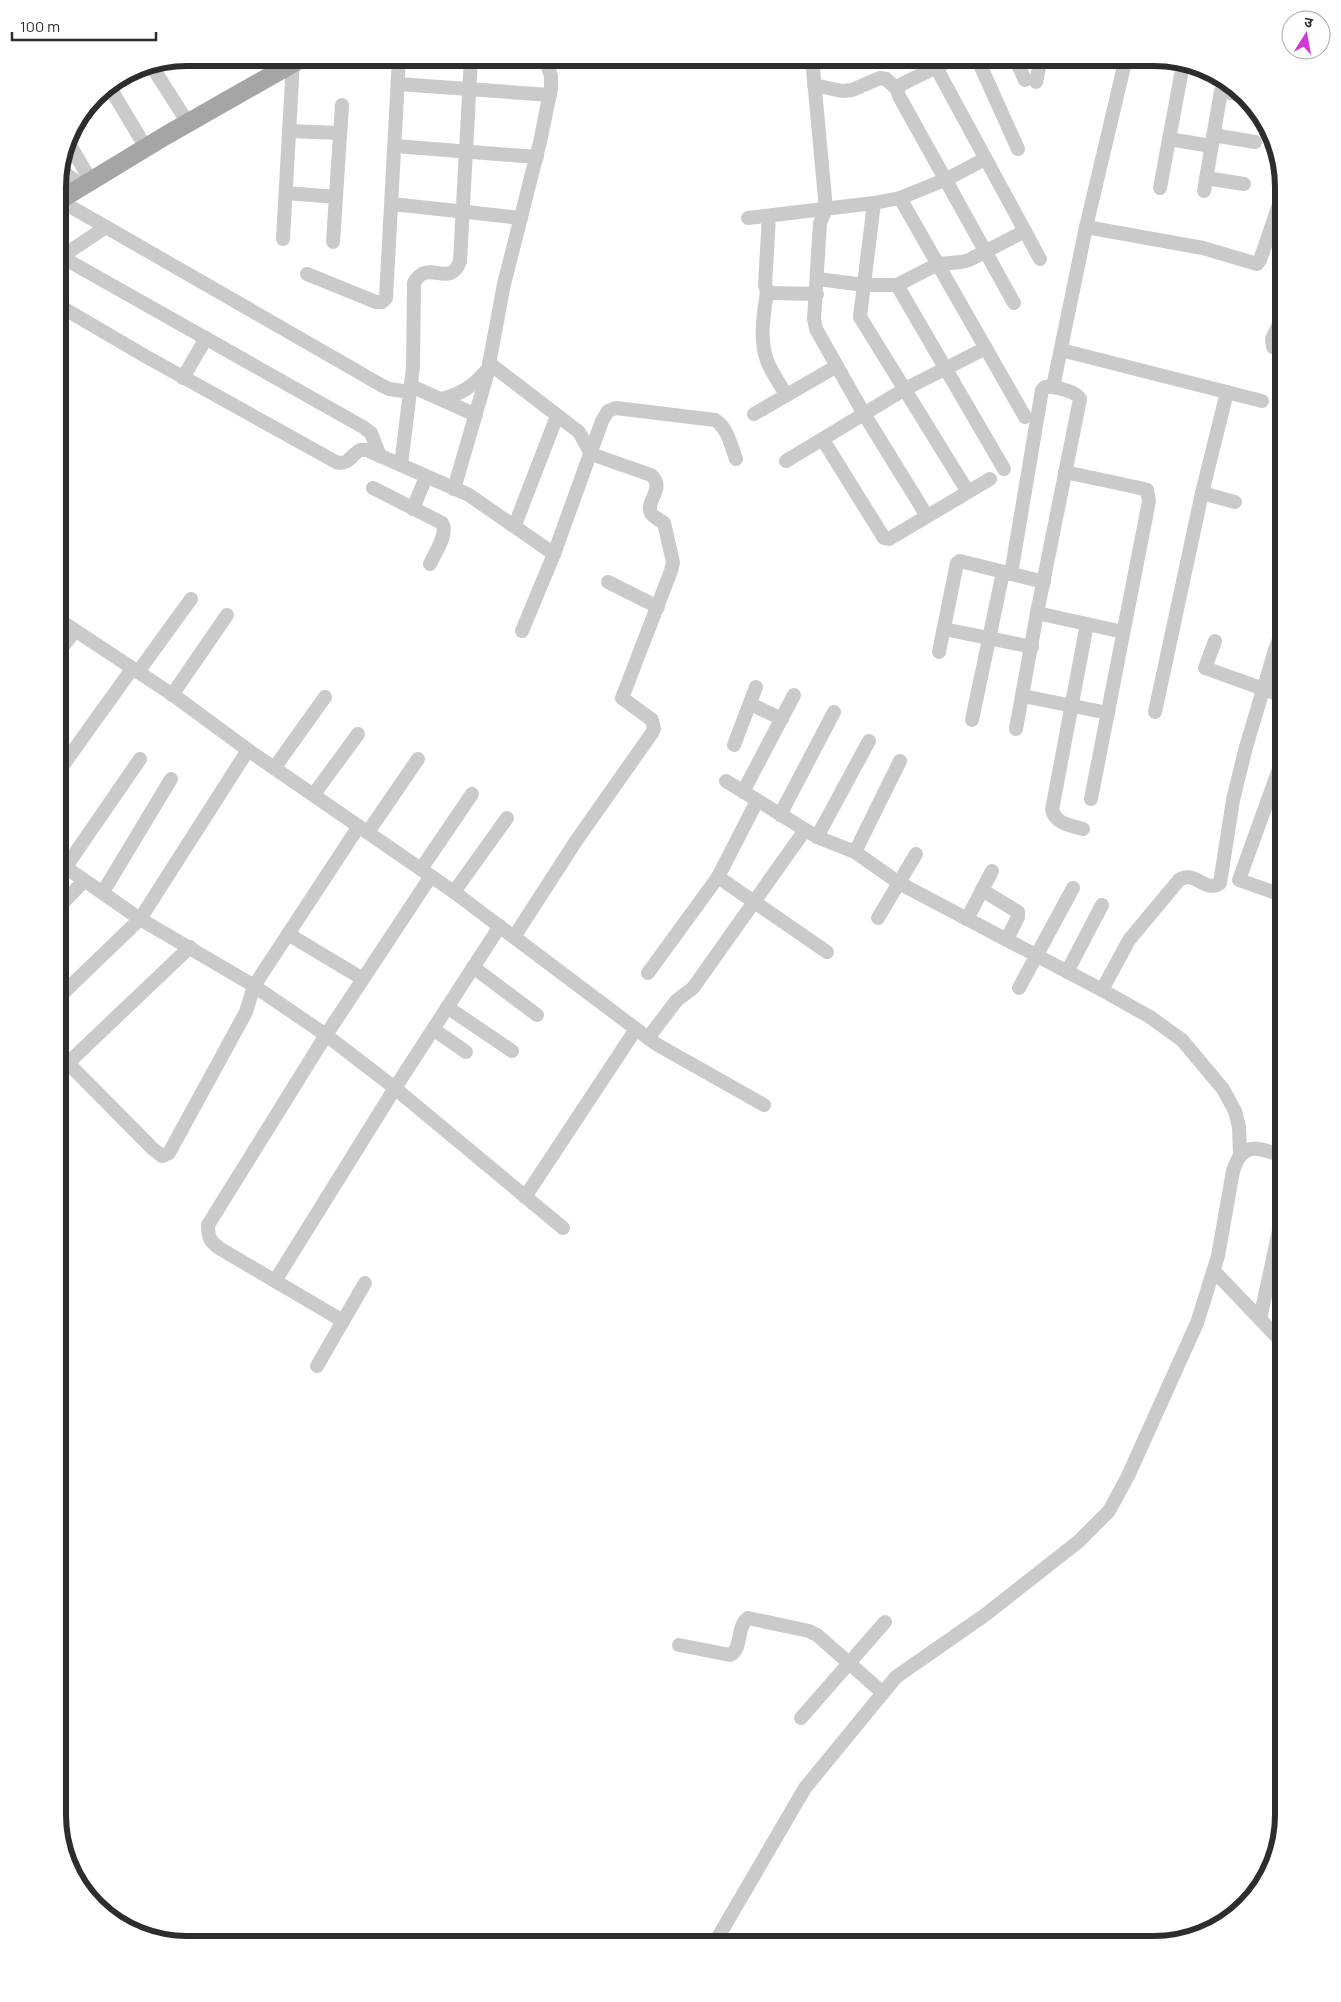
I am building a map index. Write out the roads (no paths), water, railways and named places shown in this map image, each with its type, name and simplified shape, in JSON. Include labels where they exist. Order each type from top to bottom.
[{"type":"main road","points":[[67,195],[287,66]]},
{"type":"street","points":[[283,239],[289,131],[297,66]]},
{"type":"street","points":[[307,274],[376,302],[382,302],[386,298],[388,290],[399,66]]},
{"type":"street","points":[[401,465],[415,343],[414,283],[419,274],[425,271],[452,273],[460,261],[470,66]]},
{"type":"street","points":[[454,489],[488,367],[504,284],[537,157],[550,95],[552,76],[548,66]]},
{"type":"street","points":[[813,67],[826,209],[820,223],[814,319],[816,329],[864,414],[927,516]]},
{"type":"street","points":[[897,89],[927,67]]},
{"type":"street","points":[[936,67],[984,159],[1040,259]]},
{"type":"street","points":[[981,67],[1018,149]]},
{"type":"street","points":[[1021,67],[1030,81],[1037,67]]},
{"type":"street","points":[[1053,387],[1086,227],[1124,67]]},
{"type":"street","points":[[155,71],[188,123]]},
{"type":"street","points":[[1160,188],[1181,75]]},
{"type":"street","points":[[814,85],[842,91],[852,90],[880,78],[886,79],[897,89],[899,96],[1014,303]]},
{"type":"street","points":[[398,84],[550,95]]},
{"type":"street","points":[[1227,91],[1221,91],[1205,185],[1244,184]]},
{"type":"street","points":[[113,92],[146,148]]},
{"type":"street","points":[[333,242],[342,105]]},
{"type":"street","points":[[289,131],[340,133]]},
{"type":"street","points":[[1169,139],[1255,142]]},
{"type":"street","points":[[395,146],[537,157]]},
{"type":"street","points":[[72,151],[87,183]]},
{"type":"street","points":[[748,218],[874,203],[900,198],[946,179],[984,159]]},
{"type":"street","points":[[68,174],[87,183]]},
{"type":"street","points":[[286,193],[336,197]]},
{"type":"street","points":[[900,198],[1025,417]]},
{"type":"street","points":[[874,203],[860,317],[968,492]]},
{"type":"street","points":[[392,204],[521,218]]},
{"type":"street","points":[[67,205],[380,386],[389,389],[411,389],[476,415]]},
{"type":"street","points":[[769,216],[765,285],[767,291],[762,325],[763,345],[768,361],[786,395]]},
{"type":"street","points":[[1086,227],[1203,248],[1257,264],[1275,218]]},
{"type":"street","points":[[67,252],[106,227]]},
{"type":"street","points":[[818,279],[864,285],[898,285],[938,264],[961,262],[985,253],[1025,231]]},
{"type":"street","points":[[67,261],[363,427],[371,433],[380,456]]},
{"type":"street","points":[[898,285],[1004,469]]},
{"type":"street","points":[[767,291],[772,293],[816,294]]},
{"type":"street","points":[[67,310],[183,378],[336,462],[342,464],[360,450],[367,450],[484,504],[554,554]]},
{"type":"street","points":[[1275,333],[1272,339],[1275,347]]},
{"type":"street","points":[[183,378],[206,338]]},
{"type":"street","points":[[786,461],[905,390],[986,348]]},
{"type":"street","points":[[1062,350],[1262,401]]},
{"type":"street","points":[[754,414],[837,366]]},
{"type":"street","points":[[442,400],[460,394],[475,384],[488,367]]},
{"type":"street","points":[[488,367],[579,432],[591,454],[651,475],[655,479],[657,484],[650,509],[652,515],[664,523],[673,562],[672,571],[622,698],[652,720],[654,728],[652,733],[576,841],[514,936]]},
{"type":"street","points":[[972,720],[988,639],[1007,573],[1042,390],[1045,387],[1053,387],[1076,394],[1080,399],[1016,729]]},
{"type":"street","points":[[1155,712],[1202,493],[1227,392]]},
{"type":"street","points":[[522,631],[554,554],[602,421],[608,412],[616,408],[715,420],[725,430],[736,459]]},
{"type":"street","points":[[515,525],[557,416]]},
{"type":"street","points":[[823,440],[884,538],[889,539],[990,479]]},
{"type":"street","points":[[1065,472],[1140,488],[1147,490],[1149,494],[1091,799]]},
{"type":"street","points":[[413,509],[426,477]]},
{"type":"street","points":[[373,488],[442,523],[444,534],[430,564]]},
{"type":"street","points":[[1202,493],[1235,502]]},
{"type":"street","points":[[939,652],[957,563],[960,561],[1044,582]]},
{"type":"street","points":[[608,582],[658,607]]},
{"type":"street","points":[[67,761],[191,599]]},
{"type":"street","points":[[1037,613],[1123,632]]},
{"type":"street","points":[[172,695],[226,615]]},
{"type":"street","points":[[1083,829],[1059,822],[1054,817],[1052,810],[1087,624]]},
{"type":"street","points":[[67,625],[172,695],[248,750],[454,892],[648,1038],[764,1104]]},
{"type":"street","points":[[944,629],[1032,648]]},
{"type":"street","points":[[67,642],[76,631]]},
{"type":"street","points":[[1215,641],[1205,668],[1275,693]]},
{"type":"street","points":[[1102,990],[1129,940],[1179,880],[1184,876],[1190,877],[1210,887],[1220,883],[1233,800],[1263,689],[1275,660]]},
{"type":"street","points":[[734,745],[756,687]]},
{"type":"street","points":[[743,792],[794,695]]},
{"type":"street","points":[[1023,696],[1108,713]]},
{"type":"street","points":[[275,767],[325,697]]},
{"type":"street","points":[[750,704],[782,719]]},
{"type":"street","points":[[780,815],[834,712]]},
{"type":"street","points":[[314,794],[358,734]]},
{"type":"street","points":[[648,1038],[677,1000],[693,988],[756,903],[811,834],[868,741]]},
{"type":"street","points":[[67,990],[140,919],[248,750]]},
{"type":"street","points":[[66,1061],[162,1156],[170,1152],[236,1032],[246,1012],[254,986],[288,934],[363,829],[418,759]]},
{"type":"street","points":[[67,858],[140,760]]},
{"type":"street","points":[[855,852],[900,761]]},
{"type":"street","points":[[103,892],[172,779]]},
{"type":"street","points":[[719,1936],[806,1788],[902,1672],[985,1615],[1038,1574],[1095,1527],[1109,1511],[1128,1476],[1198,1323],[1218,1256],[1232,1171],[1240,1154],[1239,1127],[1235,1111],[1223,1089],[1191,1048],[1182,1040],[1150,1017],[899,883],[855,852],[811,834],[726,781]]},
{"type":"street","points":[[1275,782],[1239,880],[1240,882],[1275,893]]},
{"type":"street","points":[[343,1321],[211,1242],[208,1226],[326,1035],[363,979],[472,794]]},
{"type":"street","points":[[648,973],[718,877],[757,801]]},
{"type":"street","points":[[454,892],[507,818]]},
{"type":"street","points":[[878,918],[916,854]]},
{"type":"street","points":[[67,869],[140,919],[254,986],[326,1035],[395,1088],[563,1228]]},
{"type":"street","points":[[967,919],[992,871]]},
{"type":"street","points":[[718,877],[827,952]]},
{"type":"street","points":[[67,899],[84,881]]},
{"type":"street","points":[[1020,988],[1073,888]]},
{"type":"street","points":[[982,890],[1018,912],[1018,918],[1007,939]]},
{"type":"street","points":[[1067,972],[1102,905]]},
{"type":"street","points":[[275,1280],[395,1088],[500,926]]},
{"type":"street","points":[[288,934],[363,979]]},
{"type":"street","points":[[66,1055],[190,947]]},
{"type":"street","points":[[473,967],[537,1015]]},
{"type":"street","points":[[447,1007],[512,1051]]},
{"type":"street","points":[[433,1029],[466,1052]]},
{"type":"street","points":[[525,1197],[636,1029]]},
{"type":"street","points":[[1240,1154],[1249,1148],[1260,1148],[1275,1153]]},
{"type":"street","points":[[1260,1319],[1275,1252]]},
{"type":"street","points":[[1214,1271],[1275,1334]]},
{"type":"street","points":[[317,1366],[365,1282]]},
{"type":"street","points":[[679,1645],[730,1655],[735,1650],[743,1622],[752,1617],[809,1630],[849,1662],[883,1693]]},
{"type":"street","points":[[801,1718],[885,1622]]}]
